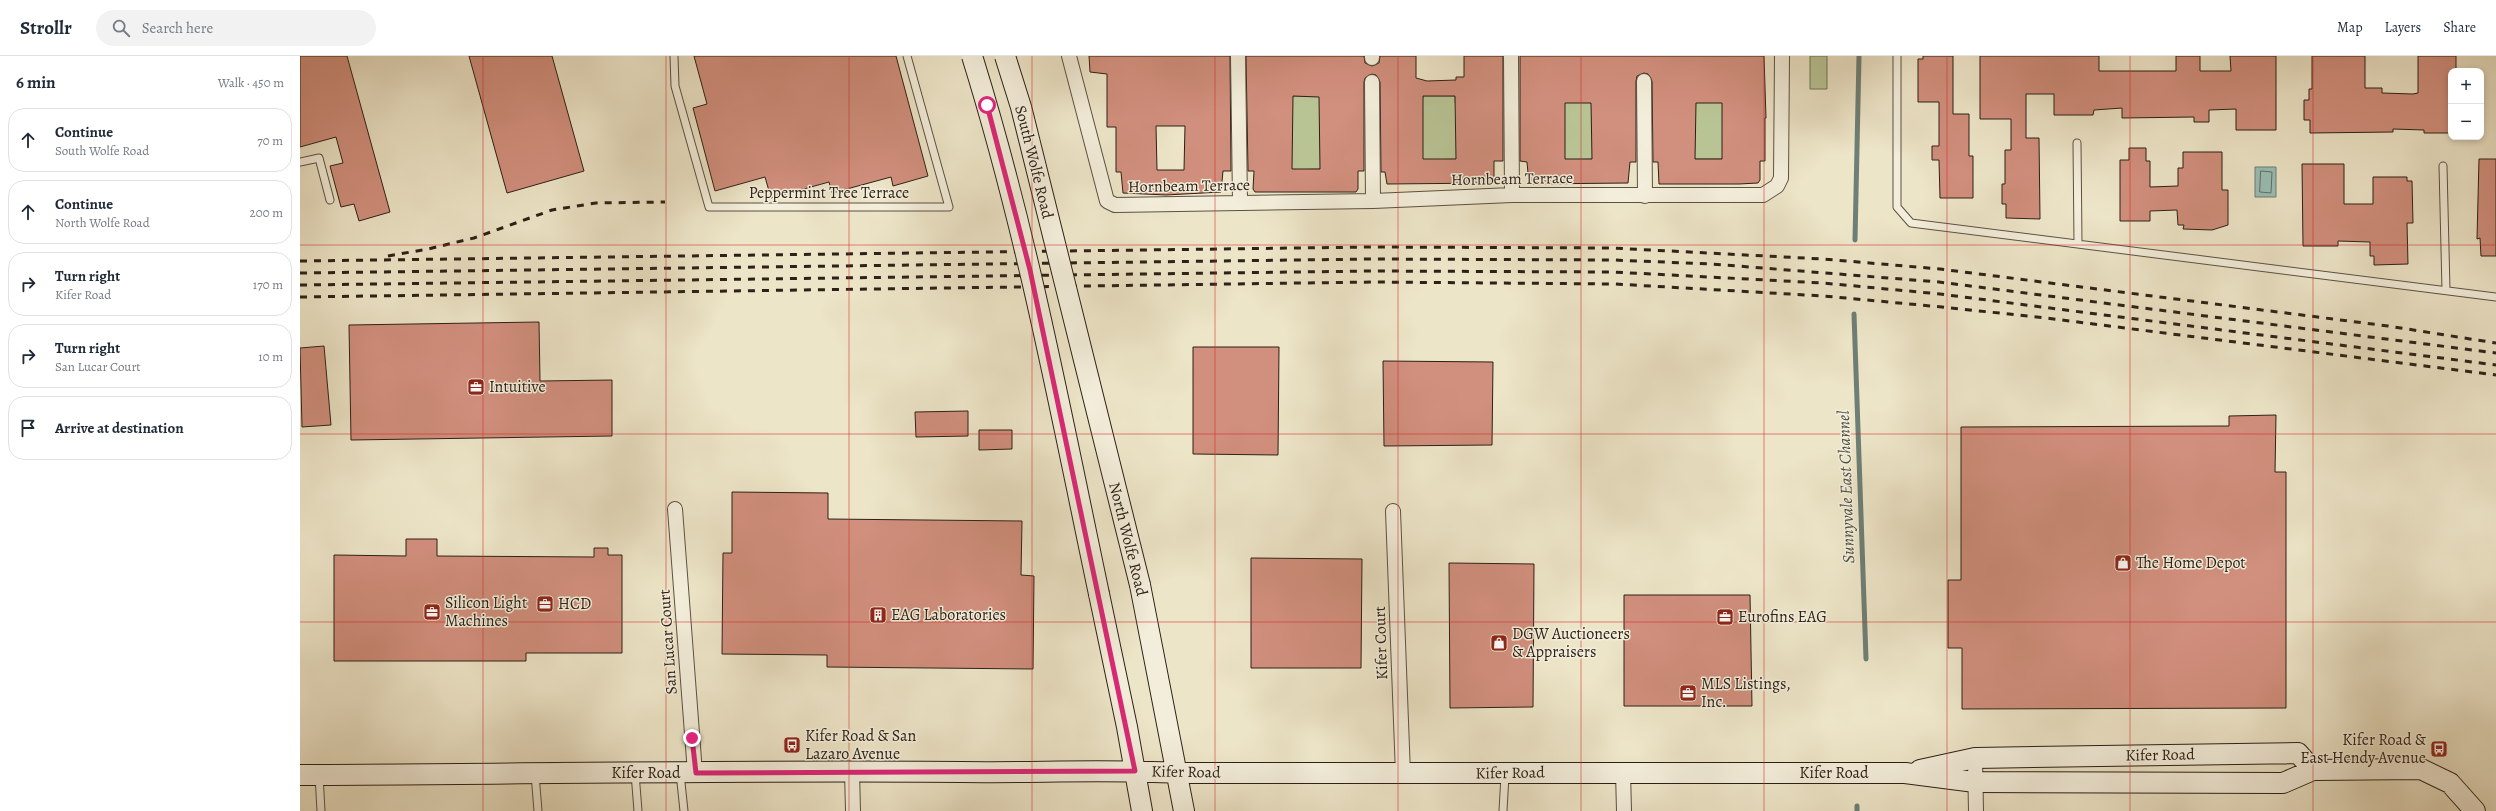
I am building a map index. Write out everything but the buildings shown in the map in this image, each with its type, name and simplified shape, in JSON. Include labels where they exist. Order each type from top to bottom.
[{"type":"main road","name":"South Wolfe Road","points":[[972,56],[987,105],[1030,270],[1135,771]]},
{"type":"main road","name":"South Wolfe Road","points":[[1005,56],[1021,107],[1061,269]]},
{"type":"main road","name":"North Wolfe Road","points":[[1061,269],[1140,585],[1178,773],[1184,811]]},
{"type":"main road","name":"Kifer Road","points":[[1905,773],[1975,758],[2298,753],[2313,770]]},
{"type":"main road","name":"Kifer Road","points":[[309,775],[852,771],[1022,773],[1135,771],[1178,773],[1403,774],[1623,772],[1905,773],[1975,782],[2283,783],[2313,770],[2421,769],[2450,783],[2474,811]]},
{"type":"main road","points":[[1135,771],[1142,811]]},
{"type":"street","name":"Hornbeam Terrace","points":[[1069,56],[1107,201],[1115,205],[1373,201],[1512,195],[1763,195],[1777,186],[1781,178],[1782,56]]},
{"type":"street","points":[[1238,56],[1240,202]]},
{"type":"street","points":[[1511,56],[1512,195]]},
{"type":"street","points":[[1644,81],[1645,196]]},
{"type":"street","points":[[1372,82],[1373,201]]},
{"type":"street","name":"San Lucar Court","points":[[675,509],[688,773]]},
{"type":"street","name":"Kifer Court","points":[[1393,511],[1403,774]]},
{"type":"street","points":[[1975,758],[1976,811]]},
{"type":"street","points":[[852,771],[853,811]]},
{"type":"street","points":[[1623,772],[1624,811]]},
{"type":"lane","name":"Peppermint Tree Terrace","points":[[674,56],[675,86],[709,207],[949,207],[906,56]]},
{"type":"lane","points":[[1897,56],[1897,207],[1911,223],[2496,297]]},
{"type":"lane","points":[[2077,142],[2078,243]]},
{"type":"lane","points":[[300,162],[319,158],[330,200]]},
{"type":"lane","points":[[2443,166],[2446,290]]},
{"type":"lane","points":[[635,773],[638,811]]},
{"type":"lane","points":[[684,811],[688,773]]},
{"type":"lane","points":[[1503,811],[1505,773]]},
{"type":"lane","points":[[535,774],[538,811]]},
{"type":"lane","points":[[309,775],[321,811]]},
{"type":"green space","points":[[1810,56],[1827,56],[1827,89],[1810,89]]},
{"type":"green space","points":[[1292,96],[1320,96],[1322,169],[1289,170]]},
{"type":"green space","points":[[1423,96],[1455,96],[1455,103],[1462,103],[1462,159],[1417,160]]},
{"type":"green space","points":[[1565,96],[1590,96],[1591,103],[1598,103],[1598,159],[1559,160],[1558,104],[1565,103]]},
{"type":"green space","points":[[1696,96],[1728,103],[1728,159],[1690,159]]},
{"type":"water","points":[[2255,167],[2276,167],[2276,197],[2255,197]]},
{"type":"waterway","name":"Sunnyvale East Channel","points":[[1855,240],[1859,56]]},
{"type":"waterway","name":"Sunnyvale East Channel","points":[[1854,314],[1866,659]]},
{"type":"waterway","name":"Sunnyvale East Channel","points":[[1857,806],[1857,811]]},
{"type":"railway","points":[[388,256],[428,249],[474,238],[552,210],[596,203],[665,202]]},
{"type":"railway","points":[[300,261],[1373,247],[1612,248],[1823,259],[1940,269],[2388,326],[2496,343]]},
{"type":"railway","points":[[300,273],[1373,259],[1613,260],[1712,264],[1939,282],[2496,353]]},
{"type":"railway","points":[[300,285],[1372,271],[1613,272],[1823,283],[1940,294],[2496,365]]},
{"type":"railway","points":[[300,297],[1374,282],[1615,284],[1824,296],[1942,307],[2046,318],[2496,375]]},
{"type":"place","name":"Intuitive","points":[[476,387]]},
{"type":"place","name":"The Home Depot","points":[[2123,563]]},
{"type":"place","name":"HCD","points":[[545,604]]},
{"type":"place","name":"Silicon Light Machines","points":[[432,612]]},
{"type":"place","name":"EAG Laboratories","points":[[878,615]]},
{"type":"place","name":"Eurofins EAG","points":[[1725,617]]},
{"type":"place","name":"DGW Auctioneers & Appraisers","points":[[1499,643]]},
{"type":"place","name":"MLS Listings, Inc.","points":[[1688,693]]},
{"type":"place","name":"Kifer Road & San Lazaro Avenue","points":[[792,745]]},
{"type":"place","name":"Kifer Road & East Hendy Avenue","points":[[2439,749]]},
{"type":"route","points":[[692,738],[696,773],[852,771],[1022,773],[1135,771],[1030,270],[987,105]]}]
